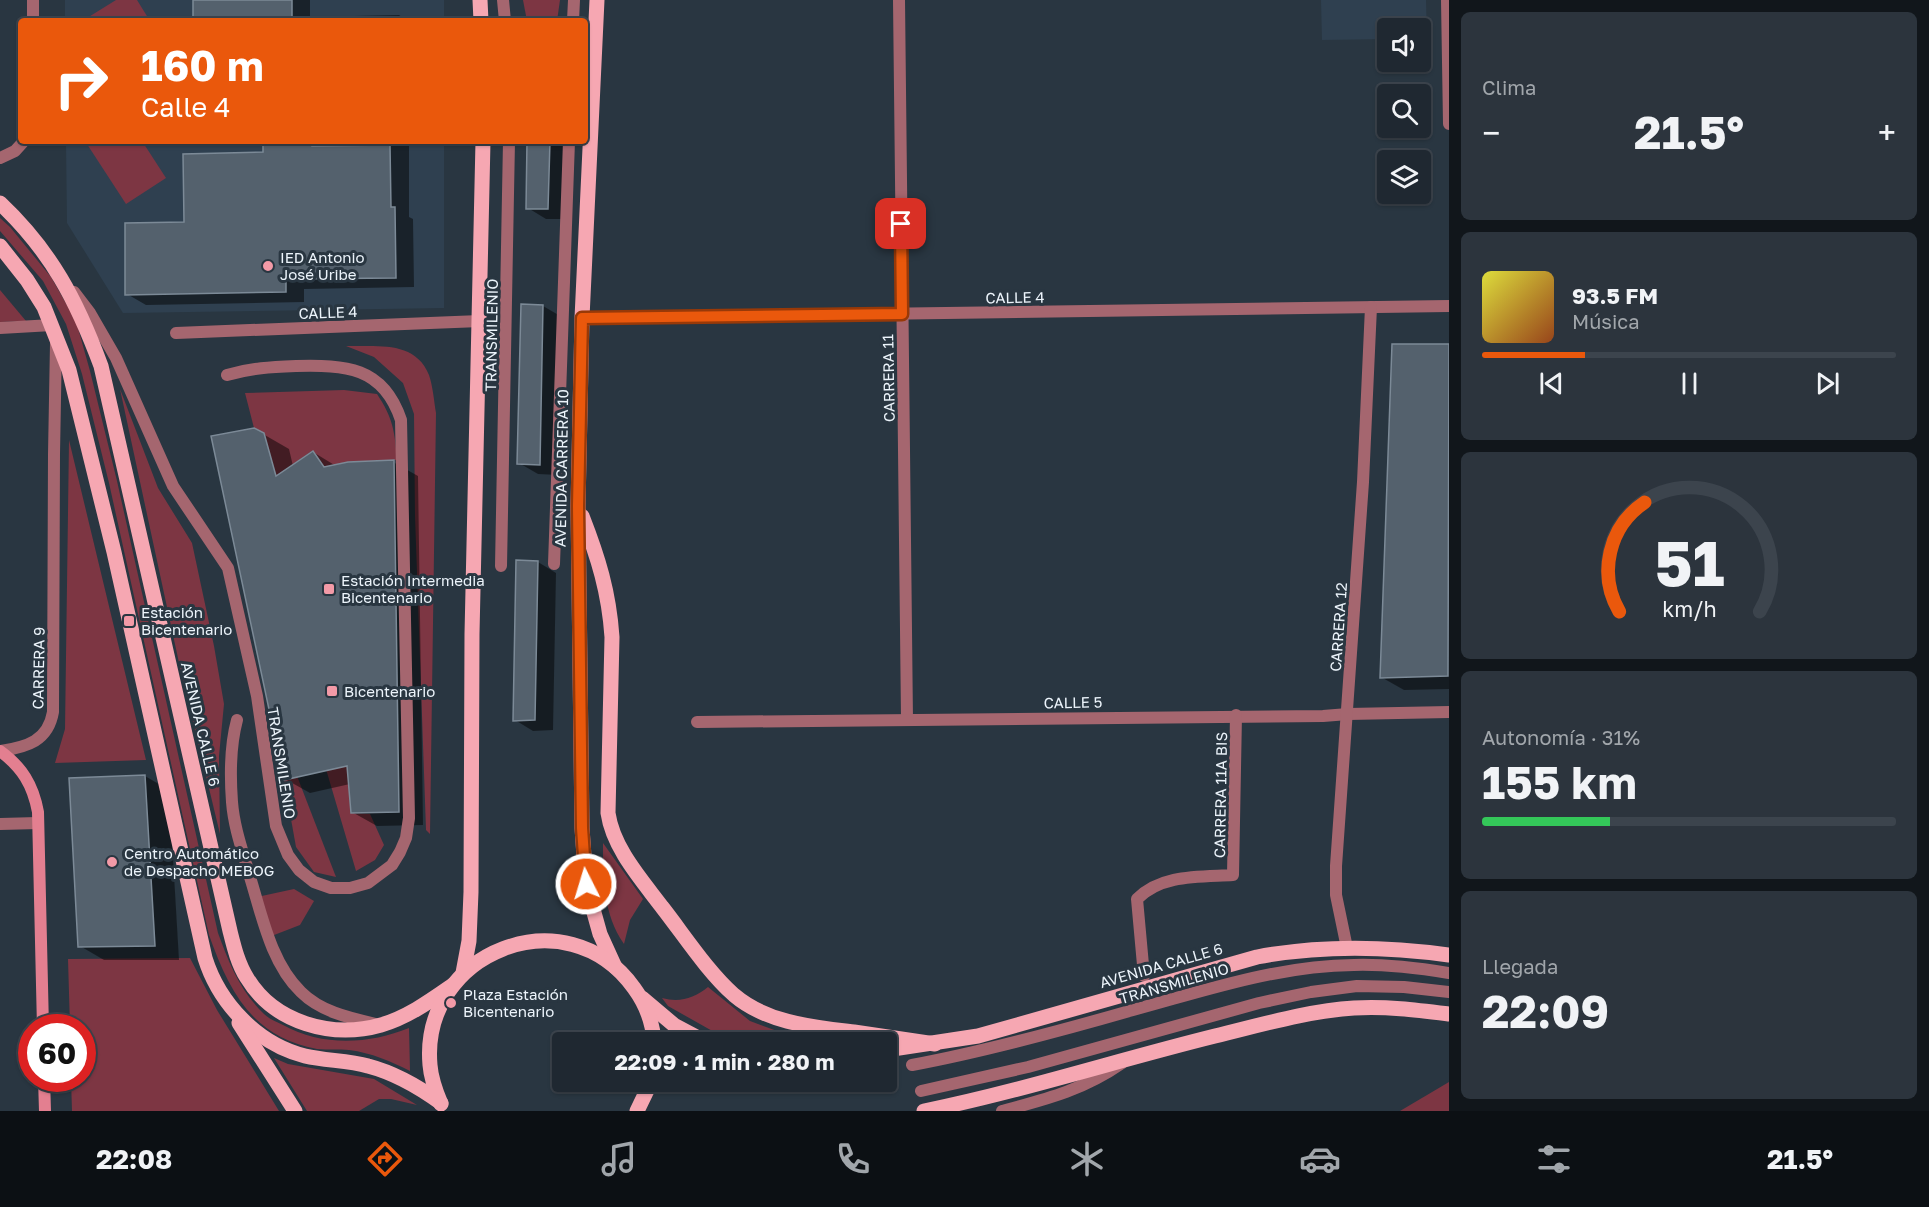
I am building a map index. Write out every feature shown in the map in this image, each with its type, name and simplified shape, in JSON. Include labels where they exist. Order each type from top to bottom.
[{"type":"main road","points":[[480,0],[481,18]]},
{"type":"main road","name":"AVENIDA CARRERA 10","points":[[597,0],[582,318],[578,506],[583,855],[591,908],[615,967]]},
{"type":"main road","points":[[464,972],[470,940],[472,634],[483,144]]},
{"type":"main road","name":"AVENIDA CALLE 6","points":[[0,203],[25,228],[60,273],[92,340],[108,391],[186,740],[239,963],[256,992],[274,1009],[298,1021],[326,1029],[354,1029],[380,1025],[422,1007],[453,984]]},
{"type":"main road","points":[[0,246],[27,280],[44,308],[54,330],[77,399],[112,542],[205,958],[216,987],[295,1111]]},
{"type":"main road","points":[[578,506],[604,576],[610,609],[612,637],[608,813],[610,826],[634,869],[717,978],[734,995],[754,1008],[773,1017],[798,1024],[935,1044]]},
{"type":"main road","points":[[443,1107],[432,1079],[430,1067],[432,1028],[440,1004],[464,972],[486,955],[512,944],[541,940],[566,943],[592,952],[615,967],[640,996],[674,1025],[687,1032]]},
{"type":"main road","name":"AVENIDA CALLE 6","points":[[897,1049],[978,1036],[1257,957],[1306,950],[1347,948],[1449,955]]},
{"type":"main road","points":[[640,996],[649,1017],[652,1032]]},
{"type":"main road","points":[[226,1002],[256,1031],[283,1048],[303,1056],[366,1065],[382,1070],[409,1082],[443,1107]]},
{"type":"main road","points":[[924,1111],[1313,1013],[1376,1007],[1449,1014]]},
{"type":"main road","points":[[637,1111],[646,1092]]},
{"type":"street","points":[[33,0],[33,18]]},
{"type":"street","points":[[503,0],[505,18]]},
{"type":"street","points":[[573,18],[574,0]]},
{"type":"street","name":"CARRERA 11","points":[[899,0],[907,720]]},
{"type":"street","points":[[1447,0],[1449,124]]},
{"type":"street","points":[[0,158],[15,151],[21,144]]},
{"type":"street","name":"TRANSMILENIO","points":[[501,566],[509,144]]},
{"type":"street","points":[[554,564],[569,144]]},
{"type":"street","name":"TRANSMILENIO","points":[[60,273],[90,313],[116,358],[173,486],[228,568],[257,696],[276,826],[282,844],[299,870],[314,882],[331,888],[350,888],[368,883],[392,865],[406,838],[409,818],[401,420],[397,406],[386,389],[362,373],[343,366],[257,368],[227,375]]},
{"type":"street","name":"CALLE 4","points":[[582,318],[1449,306]]},
{"type":"street","name":"CARRERA 12","points":[[1347,948],[1336,895],[1336,866],[1363,483],[1371,307]]},
{"type":"street","name":"CALLE 4","points":[[176,333],[480,321]]},
{"type":"street","points":[[0,328],[54,330]]},
{"type":"street","name":"CARRERA 9","points":[[0,751],[31,743],[44,734],[51,724],[53,712],[54,330]]},
{"type":"street","name":"CALLE 5","points":[[697,723],[1236,715],[1323,716],[1449,712]]},
{"type":"street","name":"CARRERA 11A BIS","points":[[1144,976],[1137,899],[1144,891],[1174,879],[1233,875],[1236,715]]},
{"type":"street","points":[[237,720],[232,745],[232,800],[236,827],[268,937],[282,968],[302,993],[326,1009],[380,1025]]},
{"type":"street","name":"CARRERA 9","points":[[0,751],[27,778],[34,793],[38,823],[43,1014]]},
{"type":"street","points":[[0,824],[38,823]]},
{"type":"street","name":"TRANSMILENIO","points":[[912,1065],[1005,1044],[1250,977],[1306,968],[1354,965],[1405,967],[1449,973]]},
{"type":"street","points":[[921,1091],[1028,1067],[1259,1002],[1311,992],[1357,986],[1404,987],[1449,992]]},
{"type":"street","points":[[1002,1111],[1060,1096],[1080,1088],[1102,1077],[1129,1058]]},
{"type":"street","points":[[44,1092],[45,1111]]},
{"type":"shaded area","points":[[65,0],[444,0],[444,18],[65,18]]},
{"type":"shaded area","points":[[116,0],[137,0],[148,18],[87,18]]},
{"type":"shaded area","points":[[523,0],[560,0],[557,18],[526,18]]},
{"type":"shaded area","points":[[1321,0],[1426,0],[1426,18],[1377,18],[1377,39],[1322,40]]},
{"type":"shaded area","name":"IED Antonio José Uribe","points":[[66,144],[444,144],[444,308],[123,313],[67,223]]},
{"type":"shaded area","points":[[87,144],[144,144],[166,178],[126,204]]},
{"type":"shaded area","points":[[0,218],[51,277],[76,321],[117,481],[218,933],[231,966],[248,996],[264,1014],[298,1032],[330,1040],[346,1041],[378,1037],[409,1028],[410,1071],[365,1053],[317,1049],[295,1043],[276,1034],[246,1008],[225,975],[209,935],[109,483],[82,374],[66,324],[43,281],[0,231]]},
{"type":"shaded area","points":[[0,290],[26,321],[0,322]]},
{"type":"shaded area","points":[[346,346],[382,346],[405,351],[423,364],[429,375],[432,389],[436,413],[430,834],[426,830],[415,515],[414,414],[403,383],[374,357]]},
{"type":"shaded area","points":[[120,389],[158,488],[192,543],[224,704],[219,756],[220,834],[181,672]]},
{"type":"shaded area","points":[[344,390],[377,394],[387,410],[392,426],[397,460],[348,462],[324,467],[312,451],[276,476],[264,433],[254,428],[245,393]]},
{"type":"shaded area","points":[[69,440],[146,760],[55,763],[65,729]]},
{"type":"shaded area","points":[[347,766],[351,813],[370,814],[384,845],[375,860],[356,871],[326,769]]},
{"type":"shaded area","points":[[297,776],[336,877],[314,872],[296,847],[284,780]]},
{"type":"shaded area","points":[[603,843],[643,899],[630,920],[624,944],[608,908],[604,882]]},
{"type":"shaded area","points":[[294,889],[314,901],[300,925],[269,937],[257,897]]},
{"type":"shaded area","points":[[190,958],[217,1010],[279,1111],[72,1111],[71,1092],[96,1092],[96,1014],[70,1014],[68,959]]},
{"type":"shaded area","points":[[708,987],[750,1021],[780,1032],[714,1032],[668,1006],[662,998],[686,999]]},
{"type":"shaded area","points":[[274,1058],[288,1064],[374,1079],[417,1105],[391,1099],[379,1099],[359,1111],[307,1111]]},
{"type":"shaded area","points":[[1449,1082],[1449,1111],[1400,1111]]},
{"type":"building","points":[[193,0],[292,0],[292,18],[193,18]]},
{"type":"building","points":[[263,144],[390,145],[391,207],[395,207],[396,278],[286,279],[286,292],[125,295],[125,223],[184,222],[183,154],[263,152]]},
{"type":"building","points":[[527,144],[550,144],[548,209],[526,209]]},
{"type":"building","points":[[521,304],[543,305],[540,465],[517,464]]},
{"type":"building","points":[[1392,344],[1449,344],[1448,676],[1380,678]]},
{"type":"building","name":"Bicentenario","points":[[254,428],[264,433],[276,476],[313,451],[324,467],[348,462],[394,460],[399,812],[351,813],[347,766],[284,780],[211,436]]},
{"type":"building","points":[[516,560],[538,561],[535,720],[513,721]]},
{"type":"building","name":"Centro Automático de Despacho MEBOG","points":[[145,775],[155,946],[78,947],[69,778]]},
{"type":"place","name":"IED Antonio José Uribe","points":[[268,266]]},
{"type":"place","name":"Estación Intermedia Bicentenario","points":[[329,589]]},
{"type":"place","name":"Estación Bicentenario","points":[[129,621]]},
{"type":"place","name":"Bicentenario","points":[[332,691]]},
{"type":"place","name":"Centro Automático de Despacho MEBOG","points":[[112,862]]},
{"type":"place","name":"Plaza Estación Bicentenario","points":[[451,1003]]},
{"type":"route","points":[[586,884],[582,828],[578,506],[582,318],[902,314],[901,224]]}]
